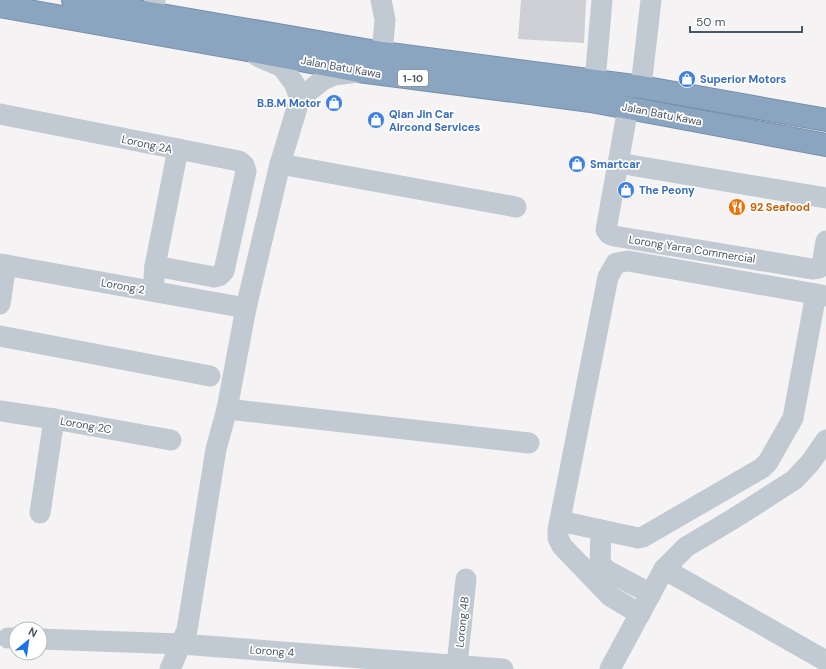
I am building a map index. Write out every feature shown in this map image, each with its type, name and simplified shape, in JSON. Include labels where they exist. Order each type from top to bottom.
[{"type":"highway","name":"Jalan Batu Kawa","points":[[73,0],[153,7],[382,53],[641,87],[826,120]]},
{"type":"highway","name":"Jalan Batu Kawa","points":[[0,6],[359,71],[590,101],[826,145]]},
{"type":"street","points":[[381,0],[384,20],[382,53]]},
{"type":"street","points":[[595,81],[602,0]]},
{"type":"street","points":[[641,87],[651,0]]},
{"type":"street","points":[[242,49],[282,67],[294,83],[300,98]]},
{"type":"street","points":[[170,669],[187,630],[216,449],[227,408],[246,308],[280,164],[300,98],[323,80],[334,75],[359,71]]},
{"type":"street","points":[[628,108],[618,163],[826,198]]},
{"type":"street","name":"Lorong 2A","points":[[0,114],[178,149],[155,266],[153,291]]},
{"type":"street","points":[[155,266],[214,277],[219,276],[224,271],[246,171],[244,165],[239,161],[178,149]]},
{"type":"street","name":"Lorong Yarra Commercial","points":[[618,163],[606,230],[608,234],[812,269],[822,266],[826,241]]},
{"type":"street","points":[[280,164],[516,207]]},
{"type":"street","points":[[560,521],[638,538],[643,537],[762,468],[768,462],[793,418],[821,295],[628,261],[616,263],[608,277],[558,530],[558,538],[562,546],[610,596],[640,614]]},
{"type":"street","points":[[0,304],[3,264]]},
{"type":"street","name":"Lorong 2","points":[[3,264],[246,308]]},
{"type":"street","points":[[0,336],[210,376]]},
{"type":"street","points":[[227,408],[529,443]]},
{"type":"street","name":"Lorong 2C","points":[[0,411],[171,440]]},
{"type":"street","points":[[40,513],[54,420]]},
{"type":"street","points":[[610,669],[664,569],[686,547],[794,480],[810,462],[826,440]]},
{"type":"street","points":[[601,530],[600,562],[606,570],[651,594]]},
{"type":"street","points":[[664,569],[826,661]]},
{"type":"street","name":"Lorong 4B","points":[[457,665],[466,580]]},
{"type":"street","name":"Lorong 4","points":[[48,639],[181,644],[503,669]]},
{"type":"building","points":[[521,0],[586,0],[584,43],[518,39]]},
{"type":"place","name":"Superior Motors","points":[[687,79]]},
{"type":"place","name":"B.B.M Motor","points":[[334,103]]},
{"type":"place","name":"Qian Jin Car Aircond Services","points":[[376,120]]},
{"type":"place","name":"Smartcar","points":[[577,164]]},
{"type":"place","name":"The Peony","points":[[626,190]]},
{"type":"place","name":"92 Seafood","points":[[737,207]]}]
